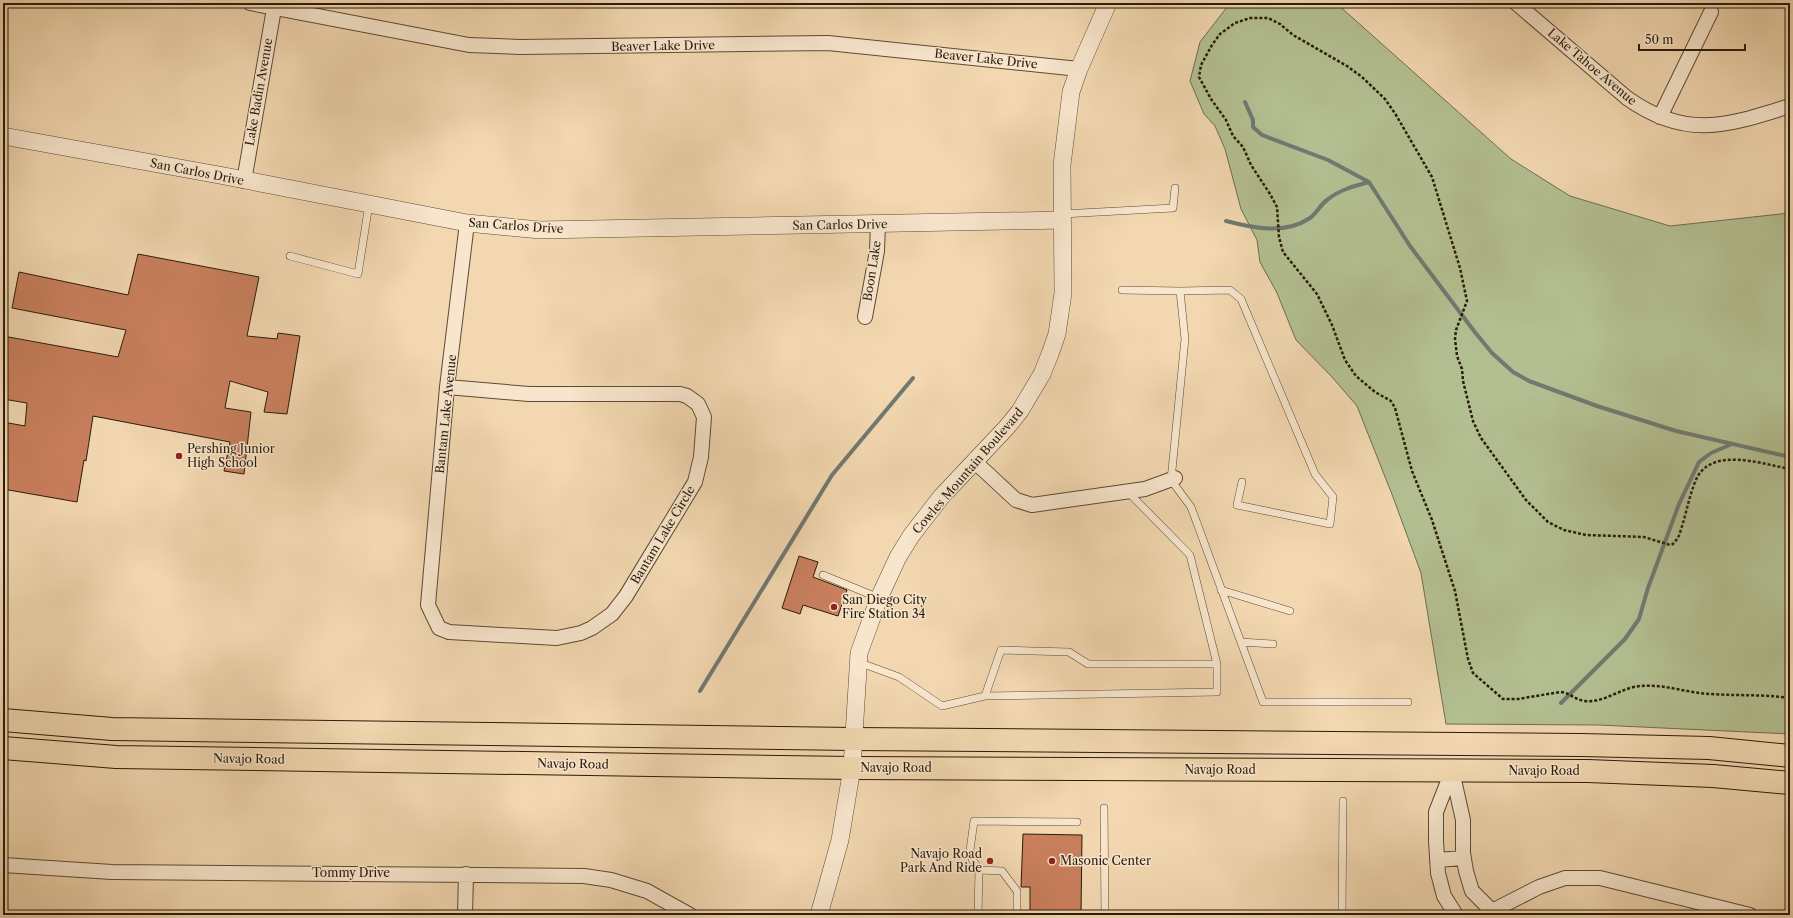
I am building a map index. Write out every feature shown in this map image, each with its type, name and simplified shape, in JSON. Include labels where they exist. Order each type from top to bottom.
[{"type":"main road","points":[[3,720],[112,729],[853,739],[1582,745],[1709,748],[1790,756]]},
{"type":"main road","name":"Navajo Road","points":[[3,748],[116,757],[852,768],[1588,771],[1713,776],[1790,783]]},
{"type":"main road","points":[[1452,771],[1465,760],[1562,759],[1709,748]]},
{"type":"street","name":"Beaver Lake Drive","points":[[250,3],[275,5],[469,44],[520,48],[828,43],[1079,69]]},
{"type":"street","name":"Cowles Mountain Boulevard","points":[[819,915],[840,840],[852,768],[859,653],[879,598],[898,557],[911,536],[929,511],[1020,411],[1042,374],[1050,354],[1061,314],[1063,293],[1062,165],[1071,92],[1079,69],[1108,3]]},
{"type":"street","name":"Lake Tahoe Avenue","points":[[1516,3],[1627,98],[1643,109],[1660,117],[1690,125],[1719,125],[1746,120],[1790,106]]},
{"type":"street","name":"Lake Badin Avenue","points":[[244,181],[275,5]]},
{"type":"street","points":[[1660,117],[1711,12]]},
{"type":"street","name":"San Carlos Drive","points":[[3,136],[467,223],[540,230],[878,224],[1062,217]]},
{"type":"street","name":"Bantam Lake Avenue","points":[[428,605],[447,386],[467,223]]},
{"type":"street","name":"Boon Lake","points":[[865,318],[877,251],[878,224]]},
{"type":"street","name":"Bantam Lake Circle","points":[[428,605],[439,628],[449,632],[557,638],[581,633],[603,622],[620,606],[695,482],[701,457],[704,424],[702,410],[698,404],[680,394],[529,394],[447,386]]},
{"type":"street","points":[[974,461],[1016,500],[1032,505],[1145,489],[1173,479]]},
{"type":"street","points":[[1452,771],[1464,820],[1464,858],[1466,872],[1472,891],[1490,913],[1539,887],[1565,878],[1600,878],[1750,915]]},
{"type":"street","points":[[1452,771],[1436,812],[1437,860],[1438,872],[1444,896],[1456,915]]},
{"type":"street","points":[[1437,860],[1464,858]]},
{"type":"street","name":"Tommy Drive","points":[[3,865],[112,872],[584,876],[611,880],[647,891],[690,915]]},
{"type":"street","points":[[465,915],[466,874]]},
{"type":"lane","points":[[1062,217],[1173,208],[1175,188]]},
{"type":"lane","points":[[290,256],[358,274],[369,204]]},
{"type":"lane","points":[[1122,290],[1230,290],[1241,299],[1315,474],[1333,497],[1330,524],[1237,505],[1242,482]]},
{"type":"lane","points":[[1180,291],[1185,339],[1173,479],[1191,507],[1263,702],[1408,702]]},
{"type":"lane","points":[[858,662],[899,677],[942,706],[985,696],[1217,692],[1216,664],[1190,555],[1127,491]]},
{"type":"lane","points":[[823,575],[879,598]]},
{"type":"lane","points":[[1221,590],[1290,611]]},
{"type":"lane","points":[[1241,642],[1273,644]]},
{"type":"lane","points":[[985,696],[1001,650],[1069,652],[1088,664],[1216,664]]},
{"type":"lane","points":[[1342,915],[1343,801]]},
{"type":"lane","points":[[1104,808],[1106,915]]},
{"type":"lane","points":[[978,915],[979,870],[972,859],[970,850],[974,821],[1077,822]]},
{"type":"lane","points":[[979,870],[1002,871],[1017,891],[1017,915]]},
{"type":"path","points":[[1790,469],[1726,459],[1716,461],[1703,469],[1695,481],[1678,538],[1673,544],[1670,545],[1644,537],[1586,535],[1564,530],[1548,522],[1526,500],[1481,438],[1472,421],[1463,381],[1462,369],[1457,356],[1456,330],[1459,318],[1467,301],[1460,268],[1447,219],[1432,177],[1392,110],[1384,99],[1362,77],[1347,66],[1293,35],[1280,24],[1268,18],[1250,18],[1228,27],[1220,34],[1201,65],[1199,77],[1211,99],[1226,120],[1233,136],[1243,147],[1251,165],[1277,207],[1279,237],[1284,252],[1317,294],[1332,325],[1345,360],[1356,376],[1375,392],[1391,401],[1395,408],[1412,471],[1432,520],[1455,591],[1468,659],[1473,673],[1504,699],[1518,699],[1550,693],[1565,692],[1574,698],[1585,701],[1608,698],[1634,687],[1654,686],[1672,687],[1730,696],[1759,694],[1790,698]]},
{"type":"green space","points":[[1232,3],[1336,3],[1511,159],[1570,196],[1670,226],[1790,213],[1790,734],[1599,725],[1446,724],[1421,573],[1357,406],[1332,377],[1296,340],[1277,293],[1260,262],[1257,240],[1241,209],[1225,149],[1215,126],[1204,114],[1190,81],[1200,42],[1227,7]]},
{"type":"building","points":[[138,254],[259,277],[247,336],[277,339],[278,333],[300,336],[287,414],[264,412],[268,392],[230,381],[225,408],[251,412],[244,474],[224,471],[230,442],[93,416],[86,461],[84,460],[77,502],[3,489],[3,422],[25,426],[27,403],[3,399],[3,336],[118,357],[126,330],[12,308],[19,272],[128,295]]},
{"type":"building","points":[[799,556],[818,562],[813,577],[847,590],[838,616],[803,605],[800,614],[782,608]]},
{"type":"building","name":"Masonic Center","points":[[1023,834],[1082,835],[1081,915],[1030,915],[1030,887],[1021,887]]},
{"type":"waterway","points":[[1245,102],[1253,120],[1253,127],[1262,135],[1328,160],[1369,182],[1410,246],[1474,331],[1492,353],[1513,372],[1529,381],[1597,406],[1676,431],[1790,457]]},
{"type":"waterway","points":[[1226,221],[1258,228],[1290,227],[1310,218],[1325,202],[1342,191],[1369,182]]},
{"type":"waterway","points":[[700,691],[832,475],[913,378]]},
{"type":"waterway","points":[[1561,703],[1625,639],[1639,619],[1648,588],[1679,504],[1699,462],[1711,453],[1732,444]]},
{"type":"place","name":"Pershing Junior High School","points":[[179,456]]},
{"type":"place","name":"San Diego City Fire Station 34","points":[[834,607]]},
{"type":"place","name":"Navajo Road Park And Ride","points":[[990,861]]},
{"type":"place","name":"Masonic Center","points":[[1052,861]]}]
